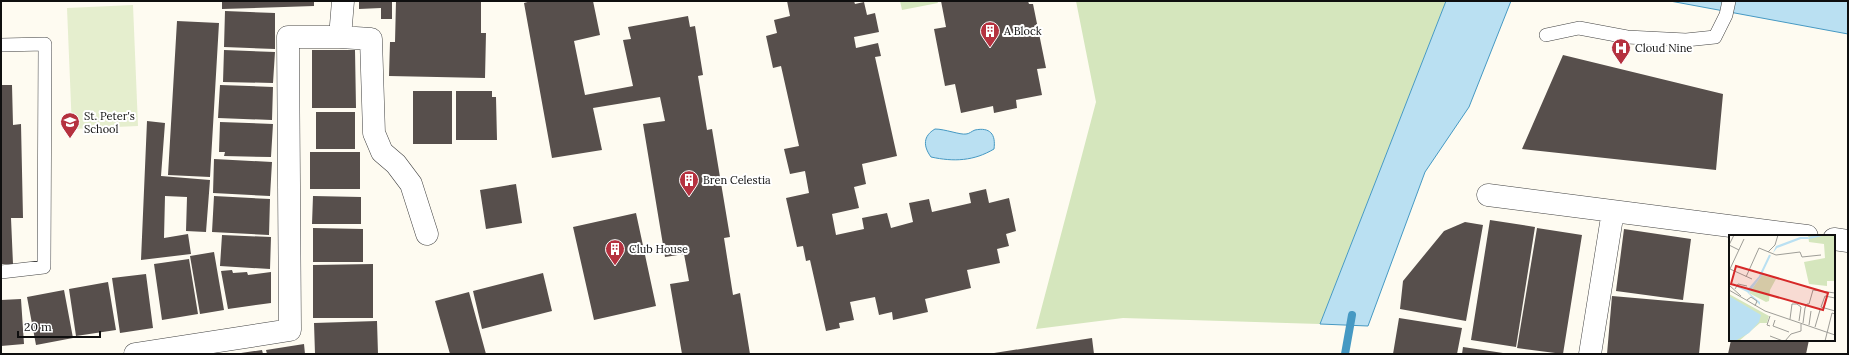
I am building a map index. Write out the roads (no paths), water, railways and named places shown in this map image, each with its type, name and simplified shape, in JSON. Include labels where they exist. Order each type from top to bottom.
[{"type":"street","points":[[340,37],[343,1]]},
{"type":"street","points":[[135,354],[290,330],[288,37],[340,37],[371,39],[374,133],[382,152],[396,164],[410,184],[427,234]]},
{"type":"street","points":[[1488,195],[1799,235]]},
{"type":"street","points":[[1590,354],[1613,211]]},
{"type":"street","points":[[1835,240],[1848,241]]},
{"type":"lane","points":[[1546,35],[1579,28],[1627,37],[1686,40],[1715,37],[1726,14],[1729,1]]},
{"type":"lane","points":[[1,45],[45,44],[44,267],[1,272]]},
{"type":"water","points":[[1446,1],[1511,1],[1469,107],[1425,172],[1368,326],[1320,324]]},
{"type":"water","points":[[1670,1],[1845,1],[1848,2],[1848,34]]},
{"type":"water","points":[[935,129],[963,134],[968,134],[980,129],[988,131],[994,139],[994,149],[979,156],[964,159],[948,160],[931,157],[928,153],[926,138]]},
{"type":"waterway","points":[[1345,354],[1352,315]]},
{"type":"place","name":"A Block","points":[[990,48]]},
{"type":"place","name":"Cloud Nine","points":[[1621,65]]},
{"type":"place","name":"St. Peter's School","points":[[70,139]]},
{"type":"place","name":"Bren Celestia","points":[[689,197]]},
{"type":"place","name":"Club House","points":[[615,266]]}]
